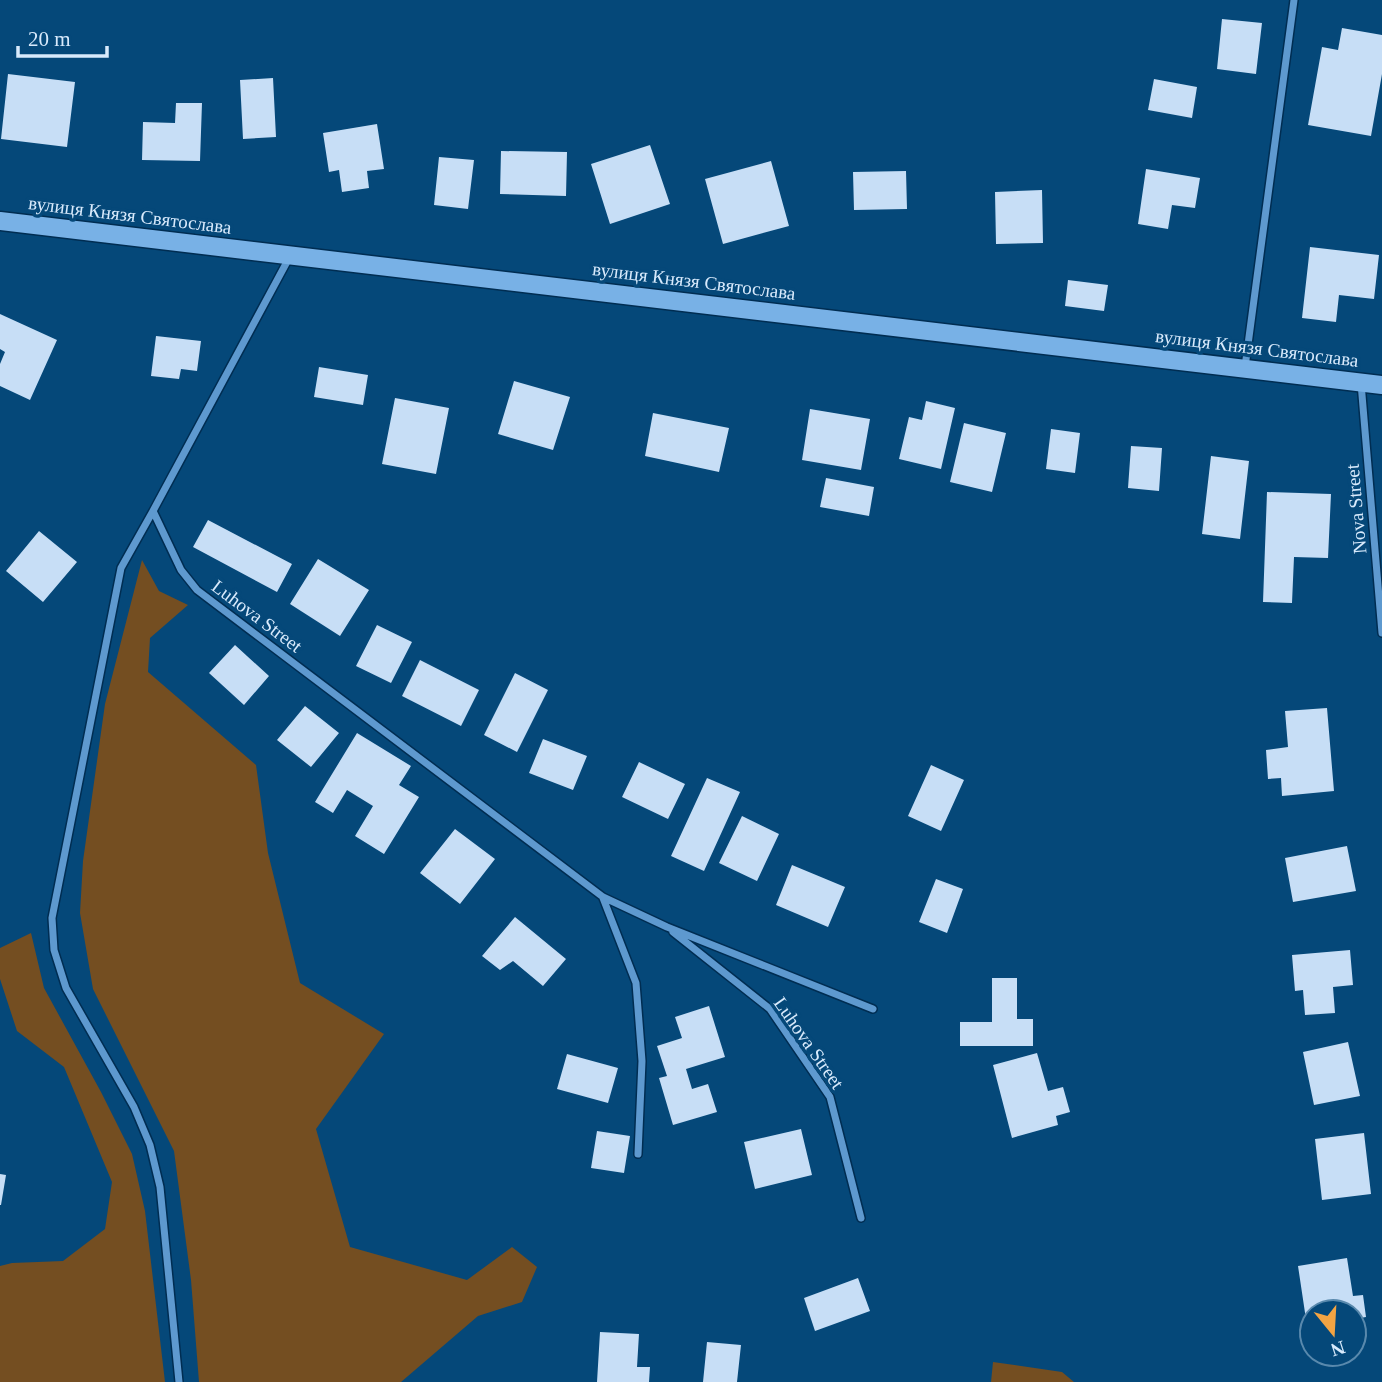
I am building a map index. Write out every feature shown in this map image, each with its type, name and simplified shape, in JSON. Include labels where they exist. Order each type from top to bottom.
[{"type":"main road","name":"вулиця Князя Святослава","points":[[2,224],[291,254],[1382,384]]},
{"type":"street","points":[[1245,368],[1294,0]]},
{"type":"street","points":[[179,1382],[160,1187],[150,1145],[134,1107],[66,988],[54,950],[52,918],[121,568],[291,254]]},
{"type":"street","name":"Nova Street","points":[[1361,382],[1382,633]]},
{"type":"street","name":"Luhova Street","points":[[153,511],[181,570],[197,590],[603,897],[667,927],[873,1009]]},
{"type":"street","points":[[603,897],[636,983],[642,1060],[638,1153]]},
{"type":"street","name":"Luhova Street","points":[[667,927],[770,1009],[830,1097],[861,1218]]},
{"type":"shaded area","points":[[142,560],[159,591],[188,605],[150,638],[148,672],[256,765],[268,853],[300,983],[384,1034],[316,1129],[350,1247],[467,1280],[512,1247],[537,1267],[522,1302],[478,1316],[401,1382],[199,1382],[191,1280],[174,1151],[93,989],[80,913],[83,861],[105,704]]},
{"type":"shaded area","points":[[31,933],[44,988],[132,1154],[145,1211],[165,1382],[0,1382],[0,1266],[63,1261],[105,1229],[112,1182],[64,1067],[17,1031],[0,979],[0,948]]},
{"type":"shaded area","points":[[993,1362],[1062,1372],[1074,1382],[991,1382]]},
{"type":"building","points":[[1222,19],[1262,23],[1256,74],[1217,69]]},
{"type":"building","points":[[1342,28],[1382,35],[1382,74],[1371,136],[1308,125],[1322,47],[1338,50]]},
{"type":"building","points":[[8,74],[75,82],[67,147],[1,139]]},
{"type":"building","points":[[273,78],[276,137],[243,139],[240,80]]},
{"type":"building","points":[[1154,79],[1197,87],[1192,118],[1148,110]]},
{"type":"building","points":[[176,103],[202,103],[200,161],[142,160],[143,122],[175,123]]},
{"type":"building","points":[[377,124],[384,169],[367,171],[369,188],[342,192],[339,170],[329,172],[323,133]]},
{"type":"building","points":[[650,145],[670,204],[610,224],[591,164]]},
{"type":"building","points":[[501,151],[567,152],[566,196],[500,194]]},
{"type":"building","points":[[439,157],[474,160],[468,209],[434,205]]},
{"type":"building","points":[[771,161],[789,226],[723,244],[705,179]]},
{"type":"building","points":[[1146,169],[1200,178],[1195,208],[1172,205],[1168,229],[1138,224]]},
{"type":"building","points":[[906,171],[907,209],[854,210],[853,172]]},
{"type":"building","points":[[1042,190],[1043,243],[996,244],[995,192]]},
{"type":"building","points":[[1310,247],[1379,255],[1374,299],[1339,295],[1336,322],[1302,318]]},
{"type":"building","points":[[1068,280],[1108,285],[1104,311],[1065,306]]},
{"type":"building","points":[[0,314],[57,340],[30,400],[0,386],[0,364],[5,352],[0,349]]},
{"type":"building","points":[[156,336],[201,341],[197,371],[181,369],[179,379],[151,376]]},
{"type":"building","points":[[319,367],[368,375],[363,405],[314,397]]},
{"type":"building","points":[[514,381],[570,397],[553,450],[498,434]]},
{"type":"building","points":[[395,398],[449,408],[436,474],[382,464]]},
{"type":"building","points":[[926,401],[955,408],[941,469],[899,459],[909,417],[922,420]]},
{"type":"building","points":[[810,409],[870,419],[861,470],[802,460]]},
{"type":"building","points":[[653,413],[729,428],[719,472],[645,456]]},
{"type":"building","points":[[964,423],[1006,433],[992,492],[950,482]]},
{"type":"building","points":[[1051,429],[1080,433],[1075,473],[1046,469]]},
{"type":"building","points":[[1131,446],[1162,448],[1159,491],[1128,488]]},
{"type":"building","points":[[1211,456],[1249,461],[1240,539],[1202,534]]},
{"type":"building","points":[[826,478],[874,487],[869,516],[820,507]]},
{"type":"building","points":[[1267,492],[1331,494],[1328,558],[1294,557],[1292,603],[1263,602]]},
{"type":"building","points":[[208,520],[292,564],[277,592],[193,547]]},
{"type":"building","points":[[39,531],[77,562],[43,602],[6,571]]},
{"type":"building","points":[[318,559],[369,590],[340,636],[290,604]]},
{"type":"building","points":[[377,625],[412,642],[391,683],[356,666]]},
{"type":"building","points":[[235,645],[269,676],[244,705],[209,673]]},
{"type":"building","points":[[420,660],[479,690],[461,726],[402,696]]},
{"type":"building","points":[[515,673],[548,690],[517,752],[484,735]]},
{"type":"building","points":[[305,706],[339,733],[311,767],[277,740]]},
{"type":"building","points":[[1327,708],[1334,791],[1282,796],[1281,778],[1268,779],[1266,750],[1288,747],[1285,711]]},
{"type":"building","points":[[357,733],[411,766],[399,785],[419,797],[384,854],[355,836],[373,806],[347,790],[333,813],[315,802]]},
{"type":"building","points":[[543,739],[587,756],[573,790],[529,773]]},
{"type":"building","points":[[639,762],[685,784],[668,819],[622,797]]},
{"type":"building","points":[[931,765],[964,780],[941,831],[908,816]]},
{"type":"building","points":[[707,778],[740,792],[704,871],[671,856]]},
{"type":"building","points":[[742,816],[779,834],[757,881],[719,863]]},
{"type":"building","points":[[455,829],[495,859],[460,904],[420,873]]},
{"type":"building","points":[[1347,846],[1356,891],[1293,902],[1285,858]]},
{"type":"building","points":[[792,865],[845,887],[828,927],[776,905]]},
{"type":"building","points":[[936,879],[963,889],[947,933],[919,922]]},
{"type":"building","points":[[515,917],[566,959],[543,986],[513,961],[500,970],[482,956]]},
{"type":"building","points":[[1350,950],[1353,985],[1333,987],[1335,1013],[1305,1015],[1303,990],[1295,991],[1292,955]]},
{"type":"building","points":[[992,978],[1017,978],[1017,1019],[1033,1019],[1033,1046],[960,1046],[960,1022],[992,1022]]},
{"type":"building","points":[[709,1006],[725,1057],[686,1069],[692,1089],[708,1084],[717,1112],[673,1125],[659,1078],[667,1076],[657,1046],[682,1038],[675,1017]]},
{"type":"building","points":[[1348,1042],[1360,1096],[1314,1105],[1303,1052]]},
{"type":"building","points":[[1037,1053],[1048,1091],[1063,1087],[1070,1112],[1056,1116],[1058,1125],[1012,1138],[993,1065]]},
{"type":"building","points":[[567,1054],[618,1068],[608,1103],[557,1089]]},
{"type":"building","points":[[801,1129],[812,1175],[755,1189],[744,1142]]},
{"type":"building","points":[[597,1131],[630,1136],[624,1173],[591,1168]]},
{"type":"building","points":[[1364,1133],[1371,1194],[1322,1200],[1315,1139]]},
{"type":"building","points":[[0,1174],[6,1175],[1,1205],[0,1205]]},
{"type":"building","points":[[1347,1258],[1353,1296],[1363,1295],[1363,1298],[1303,1298],[1298,1266]]},
{"type":"building","points":[[858,1278],[870,1311],[815,1331],[804,1298]]},
{"type":"building","points":[[600,1332],[639,1334],[637,1367],[650,1367],[649,1382],[597,1382]]},
{"type":"building","points":[[707,1342],[741,1345],[737,1382],[703,1382]]}]
